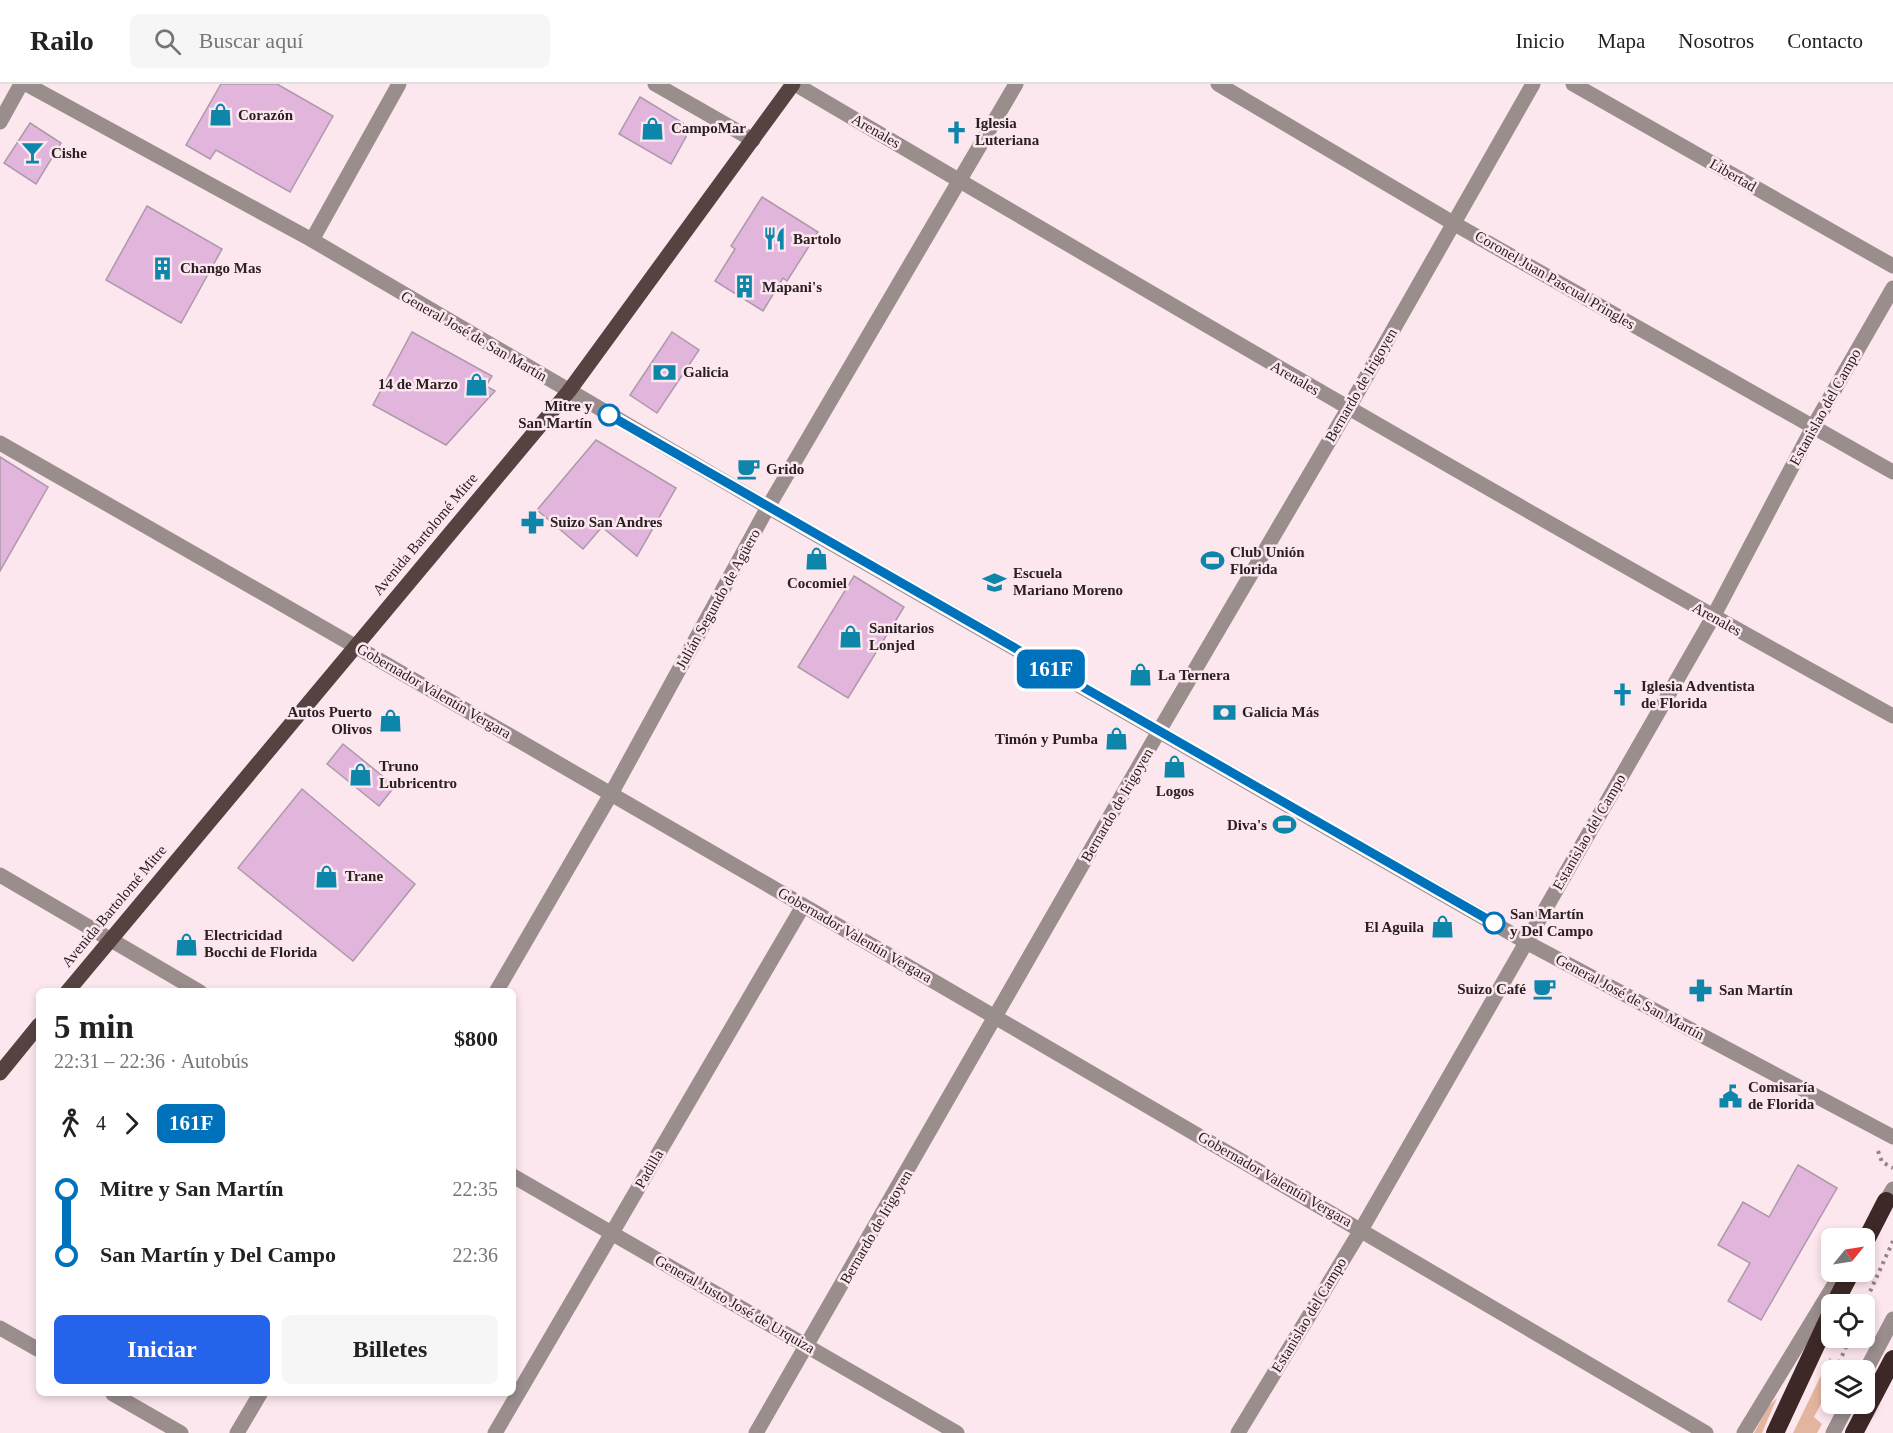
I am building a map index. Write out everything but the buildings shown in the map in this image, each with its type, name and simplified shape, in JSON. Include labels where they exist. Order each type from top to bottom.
[{"type":"highway","points":[[1872,1228],[1889,1195]]},
{"type":"highway","points":[[1775,1433],[1821,1335]]},
{"type":"highway","points":[[1854,1433],[1893,1359]]},
{"type":"main road","name":"Avenida Bartolomé Mitre","points":[[70,988],[569,391],[794,84]]},
{"type":"main road","points":[[0,1073],[36,1029]]},
{"type":"street","points":[[0,122],[21,84]]},
{"type":"street","name":"General José de San Martín","points":[[26,84],[312,240],[768,507],[1526,942],[1893,1137]]},
{"type":"street","points":[[312,240],[399,84]]},
{"type":"street","points":[[655,84],[753,140]]},
{"type":"street","name":"Arenales","points":[[794,84],[1348,408],[1713,617],[1893,716]]},
{"type":"street","name":"Julián Segundo de Agüero","points":[[498,988],[611,794],[768,507],[1016,84]]},
{"type":"street","name":"Coronel Juan Pascual Pringles","points":[[1218,84],[1454,223],[1893,472]]},
{"type":"street","name":"Bernardo de Irigoyen","points":[[756,1433],[1533,84]]},
{"type":"street","name":"Libertad","points":[[1573,84],[1893,266]]},
{"type":"street","name":"Estanislao del Campo","points":[[1238,1433],[1360,1230],[1713,617],[1813,427],[1893,288]]},
{"type":"street","name":"Gobernador Valentín Vergara","points":[[0,442],[997,1017],[1706,1433]]},
{"type":"street","points":[[0,875],[193,988]]},
{"type":"street","name":"Padilla","points":[[495,1433],[803,906]]},
{"type":"street","name":"General Justo José de Urquiza","points":[[516,1178],[957,1433]]},
{"type":"street","points":[[1869,1228],[1889,1195]]},
{"type":"street","points":[[1744,1433],[1836,1282]]},
{"type":"street","points":[[1871,1360],[1893,1319]]},
{"type":"street","points":[[0,1328],[36,1348]]},
{"type":"street","points":[[116,1396],[181,1433]]},
{"type":"street","points":[[237,1433],[259,1396]]},
{"type":"street","points":[[1833,1433],[1843,1414]]},
{"type":"path","points":[[1869,1294],[1893,1241]]},
{"type":"shaded area","points":[[1821,1375],[1821,1404],[1814,1417],[1822,1424],[1817,1433],[1793,1433]]},
{"type":"shaded area","points":[[1777,1398],[1762,1433],[1754,1433],[1768,1407]]},
{"type":"bus line","name":"161F","points":[[609,415],[1494,923]]},
{"type":"place","name":"Corazón","points":[[220,115]]},
{"type":"place","name":"CampoMar","points":[[653,128]]},
{"type":"place","name":"Iglesia Luteriana","points":[[957,132]]},
{"type":"place","name":"Cishe","points":[[33,153]]},
{"type":"place","name":"Bartolo","points":[[775,239]]},
{"type":"place","name":"Chango Mas","points":[[162,268]]},
{"type":"place","name":"Mapani's","points":[[744,287]]},
{"type":"place","name":"Galicia","points":[[665,372]]},
{"type":"place","name":"14 de Marzo","points":[[476,384]]},
{"type":"place","name":"Mitre y San Martín","points":[[609,415]]},
{"type":"place","name":"Grido","points":[[748,469]]},
{"type":"place","name":"Suizo San Andres","points":[[532,522]]},
{"type":"place","name":"Cocomiel","points":[[817,559]]},
{"type":"place","name":"Club Unión Florida","points":[[1212,561]]},
{"type":"place","name":"Escuela Mariano Moreno","points":[[995,582]]},
{"type":"place","name":"Sanitarios Lonjed","points":[[851,637]]},
{"type":"place","name":"La Ternera","points":[[1140,675]]},
{"type":"place","name":"Iglesia Adventista de Florida","points":[[1623,695]]},
{"type":"place","name":"Galicia Más","points":[[1224,712]]},
{"type":"place","name":"Autos Puerto Olivos","points":[[390,721]]},
{"type":"place","name":"Timón y Pumba","points":[[1116,739]]},
{"type":"place","name":"Logos","points":[[1175,767]]},
{"type":"place","name":"Truno Lubricentro","points":[[361,775]]},
{"type":"place","name":"Diva's","points":[[1285,825]]},
{"type":"place","name":"Trane","points":[[327,876]]},
{"type":"place","name":"San Martín y Del Campo","points":[[1494,923]]},
{"type":"place","name":"El Aguila","points":[[1442,927]]},
{"type":"place","name":"Electricidad Bocchi de Florida","points":[[186,944]]},
{"type":"place","name":"Suizo Café","points":[[1544,989]]},
{"type":"place","name":"San Martín","points":[[1701,990]]},
{"type":"place","name":"Comisaría de Florida","points":[[1730,1096]]}]
